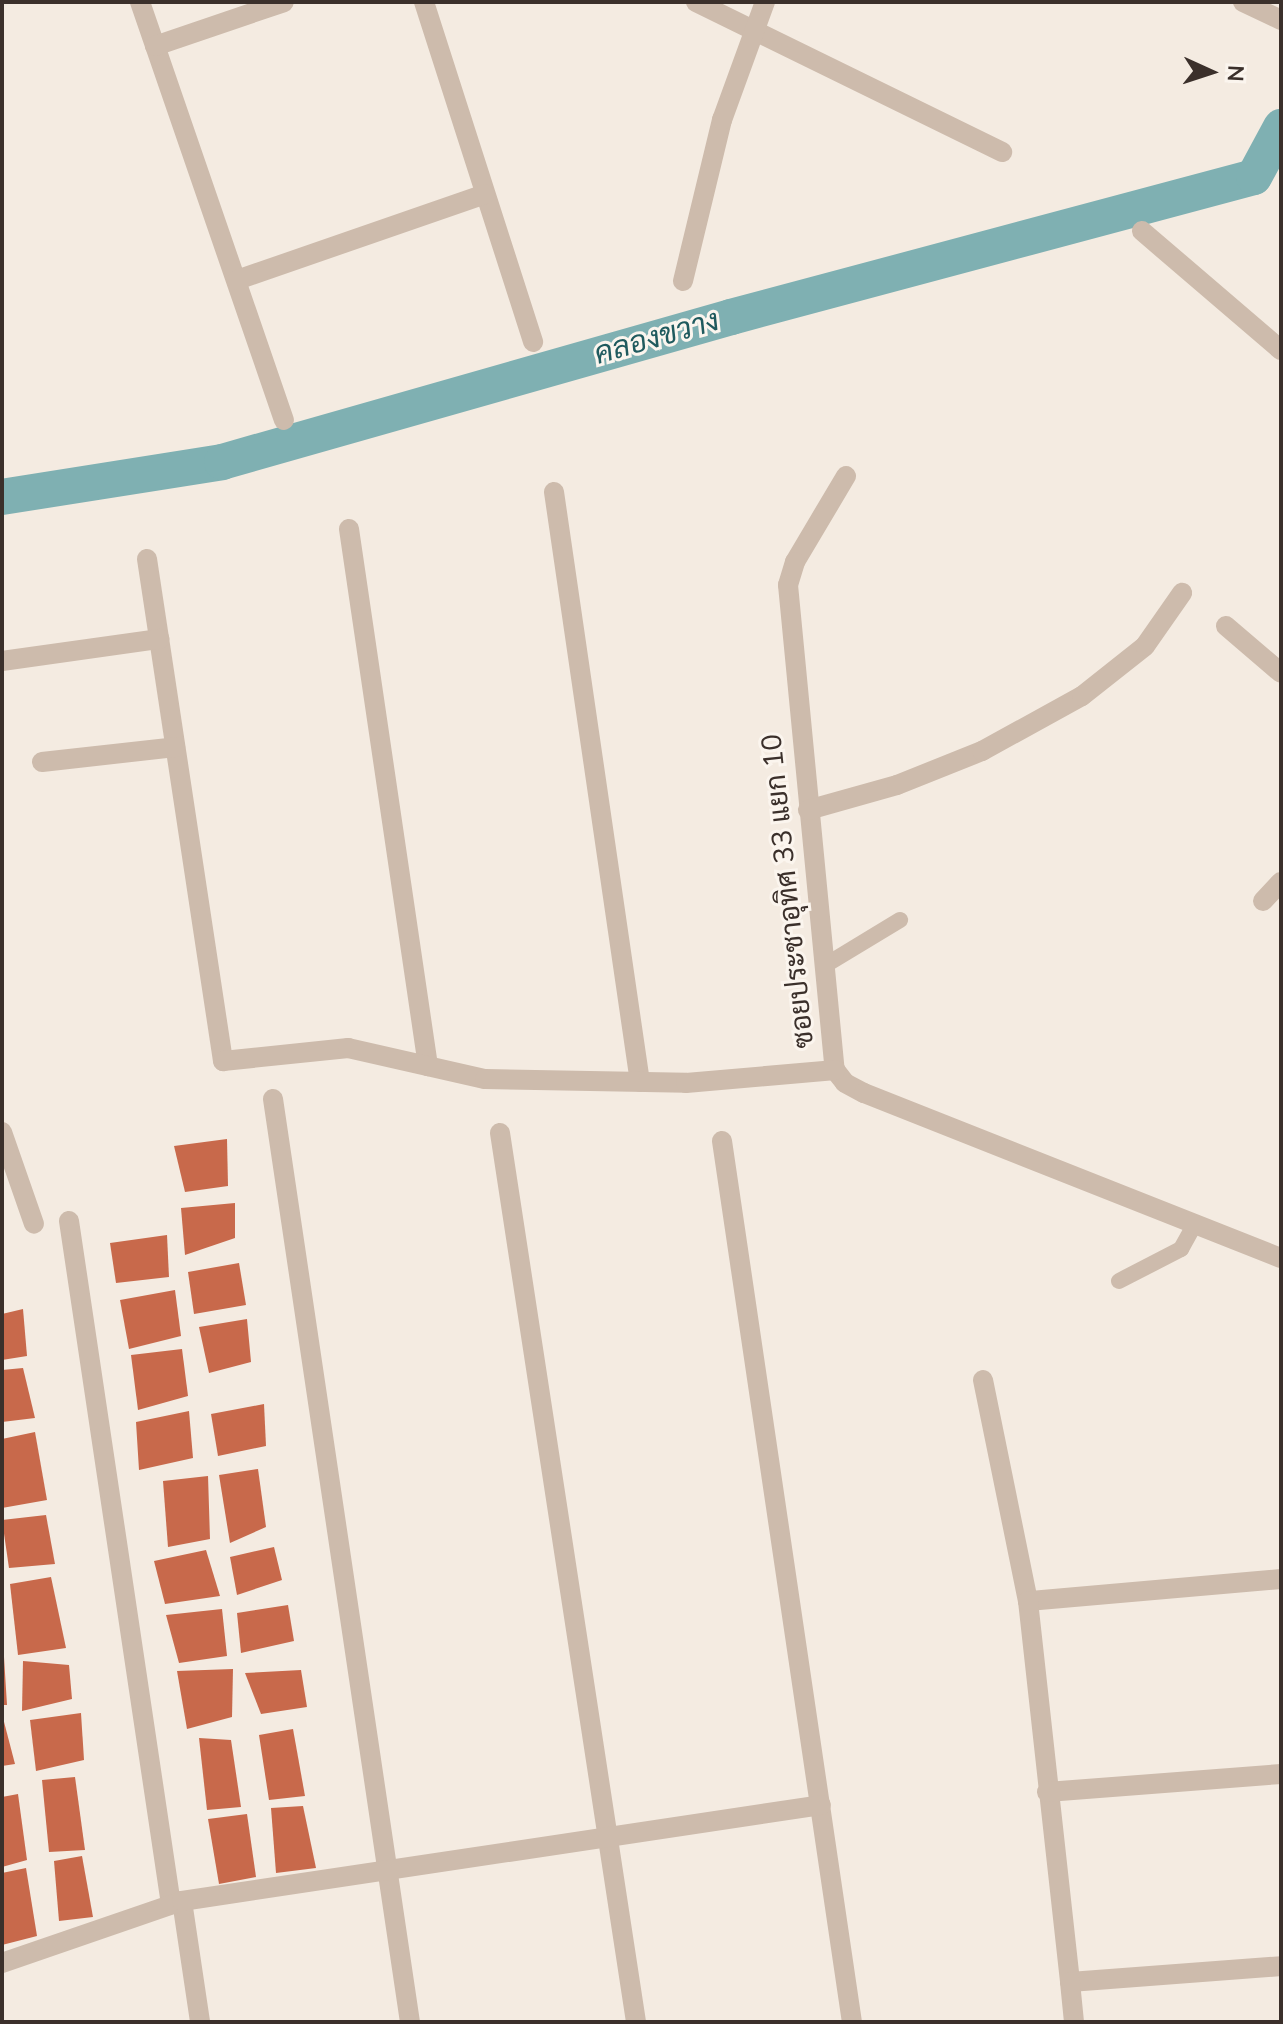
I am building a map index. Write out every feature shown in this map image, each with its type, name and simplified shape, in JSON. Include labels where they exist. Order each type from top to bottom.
[{"type":"street","points":[[140,2],[284,420]]},
{"type":"street","points":[[155,46],[284,2]]},
{"type":"street","points":[[424,2],[533,342]]},
{"type":"street","points":[[696,2],[1002,152]]},
{"type":"street","points":[[683,281],[722,120],[752,28],[765,2]]},
{"type":"street","points":[[1243,2],[1281,20]]},
{"type":"street","points":[[237,280],[485,194]]},
{"type":"street","points":[[1142,231],[1281,350]]},
{"type":"street","name":"ซอยประชาอุทิศ 33 แยก 10","points":[[846,476],[795,562],[788,585],[835,1070],[845,1083],[864,1093],[1281,1258]]},
{"type":"street","points":[[554,492],[640,1082]]},
{"type":"street","points":[[349,529],[428,1066]]},
{"type":"street","points":[[147,559],[223,1061],[348,1048],[485,1079],[640,1082],[835,1070]]},
{"type":"street","points":[[808,810],[897,785],[982,751],[1082,696],[1145,646],[1182,593]]},
{"type":"street","points":[[1226,626],[1281,673]]},
{"type":"street","points":[[2,661],[159,639]]},
{"type":"street","points":[[42,762],[175,747]]},
{"type":"street","points":[[1263,901],[1281,882]]},
{"type":"street","points":[[273,1099],[410,2022]]},
{"type":"street","points":[[2,1132],[34,1224]]},
{"type":"street","points":[[500,1133],[611,1836],[636,2022]]},
{"type":"street","points":[[722,1141],[852,2022]]},
{"type":"street","points":[[69,1221],[177,1902],[200,2022]]},
{"type":"street","points":[[983,1380],[1028,1601],[1074,2022]]},
{"type":"street","points":[[1028,1601],[1281,1579]]},
{"type":"street","points":[[1047,1792],[1281,1774]]},
{"type":"street","points":[[2,1963],[177,1902],[388,1867],[821,1805]]},
{"type":"street","points":[[1070,1982],[1281,1966]]},
{"type":"lane","points":[[824,966],[900,920]]},
{"type":"lane","points":[[1119,1281],[1181,1249],[1195,1224]]},
{"type":"building","points":[[227,1139],[228,1186],[185,1192],[174,1146]]},
{"type":"building","points":[[235,1203],[235,1238],[185,1255],[181,1208]]},
{"type":"building","points":[[167,1235],[169,1277],[116,1283],[110,1243]]},
{"type":"building","points":[[239,1263],[246,1305],[194,1314],[188,1272]]},
{"type":"building","points":[[175,1290],[181,1336],[129,1349],[120,1300]]},
{"type":"building","points":[[23,1309],[27,1356],[2,1360],[2,1314]]},
{"type":"building","points":[[247,1319],[251,1362],[209,1373],[199,1327]]},
{"type":"building","points":[[182,1349],[188,1396],[138,1410],[131,1355]]},
{"type":"building","points":[[23,1368],[35,1418],[2,1422],[2,1370]]},
{"type":"building","points":[[264,1404],[266,1446],[218,1456],[211,1414]]},
{"type":"building","points":[[189,1411],[193,1458],[139,1470],[136,1422]]},
{"type":"building","points":[[35,1432],[47,1500],[2,1508],[2,1439]]},
{"type":"building","points":[[258,1469],[266,1527],[230,1543],[219,1475]]},
{"type":"building","points":[[208,1476],[210,1539],[168,1547],[163,1481]]},
{"type":"building","points":[[46,1515],[55,1564],[9,1568],[2,1520]]},
{"type":"building","points":[[274,1547],[282,1580],[237,1595],[230,1557]]},
{"type":"building","points":[[206,1550],[220,1596],[165,1604],[154,1561]]},
{"type":"building","points":[[51,1577],[66,1648],[18,1655],[10,1584]]},
{"type":"building","points":[[288,1605],[294,1641],[241,1653],[237,1613]]},
{"type":"building","points":[[222,1609],[227,1656],[179,1663],[166,1615]]},
{"type":"building","points":[[4,1657],[7,1705],[2,1705]]},
{"type":"building","points":[[23,1661],[69,1665],[72,1699],[22,1711]]},
{"type":"building","points":[[233,1669],[232,1717],[187,1729],[177,1671]]},
{"type":"building","points":[[301,1670],[307,1707],[261,1714],[245,1673]]},
{"type":"building","points":[[81,1713],[84,1760],[36,1771],[30,1720]]},
{"type":"building","points":[[2,1718],[15,1764],[2,1766]]},
{"type":"building","points":[[293,1729],[305,1796],[269,1800],[259,1735]]},
{"type":"building","points":[[199,1738],[231,1740],[241,1807],[207,1810]]},
{"type":"building","points":[[75,1777],[85,1850],[49,1852],[42,1780]]},
{"type":"building","points":[[18,1794],[27,1860],[2,1867],[2,1797]]},
{"type":"building","points":[[303,1806],[316,1868],[276,1873],[271,1808]]},
{"type":"building","points":[[247,1814],[256,1877],[219,1884],[208,1819]]},
{"type":"building","points":[[82,1856],[93,1917],[59,1921],[54,1861]]},
{"type":"building","points":[[26,1868],[37,1936],[2,1945],[2,1873]]},
{"type":"waterway","name":"คลองขวาง","points":[[2,497],[222,462],[731,317],[1254,177],[1281,127]]}]
